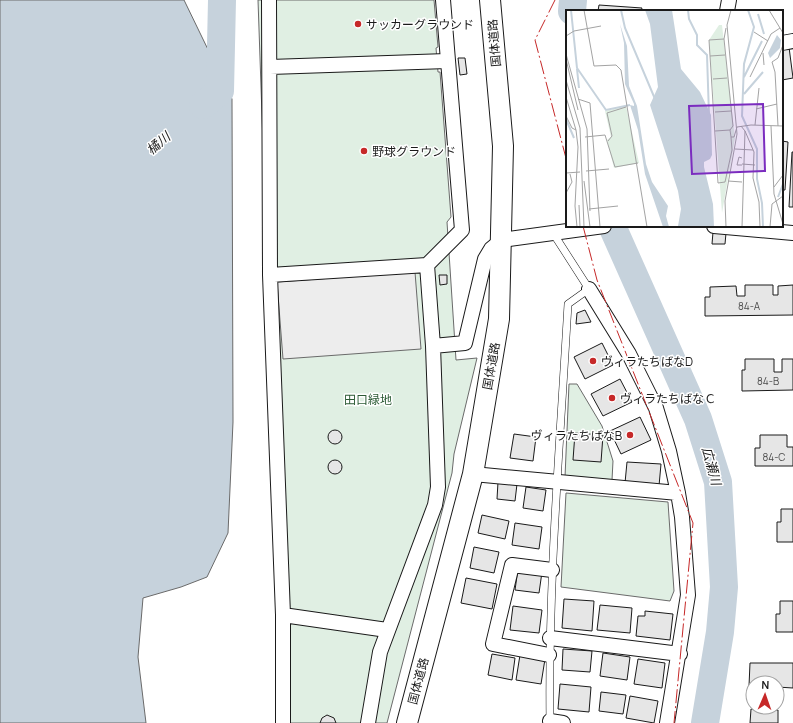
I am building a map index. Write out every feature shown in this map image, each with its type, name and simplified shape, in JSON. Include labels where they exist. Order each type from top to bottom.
[{"type":"street","points":[[268,0],[270,67],[270,275],[283,615],[283,723]]},
{"type":"street","points":[[270,275],[427,265],[462,230],[443,0]]},
{"type":"street","name":"国体道路","points":[[407,723],[473,474],[499,319],[503,146],[490,0]]},
{"type":"street","points":[[727,10],[729,0]]},
{"type":"street","points":[[783,43],[793,41]]},
{"type":"street","points":[[270,67],[447,61]]},
{"type":"street","points":[[433,346],[465,343],[485,258],[491,249],[502,240],[596,227]]},
{"type":"street","points":[[725,227],[793,233]]},
{"type":"street","points":[[368,723],[380,652],[435,505],[438,487],[433,346],[427,265]]},
{"type":"street","points":[[589,289],[629,354],[656,408],[669,451],[678,493],[682,517],[688,594],[680,654],[667,723]]},
{"type":"street","points":[[473,474],[678,493]]},
{"type":"street","points":[[549,655],[493,644],[512,565],[552,570]]},
{"type":"street","points":[[283,615],[387,630]]},
{"type":"street","points":[[550,638],[680,654]]},
{"type":"lane","points":[[553,232],[589,289],[568,304],[552,570],[549,655],[555,722]]},
{"type":"green space","name":"田口緑地","points":[[258,0],[434,0],[438,47],[436,48],[438,72],[440,72],[451,217],[447,222],[456,360],[477,358],[454,454],[452,473],[387,723],[283,723]]},
{"type":"green space","points":[[569,384],[577,384],[602,426],[613,461],[612,480],[565,477]]},
{"type":"green space","points":[[566,493],[668,502],[674,591],[670,601],[561,587]]},
{"type":"shaded area","points":[[415,272],[421,349],[283,359],[277,282]]},
{"type":"water","points":[[0,0],[184,0],[232,99],[233,422],[228,533],[207,577],[181,587],[143,598],[138,657],[146,723],[0,723]]},
{"type":"building","points":[[599,5],[642,8],[641,10],[598,10]]},
{"type":"building","points":[[789,47],[793,78],[783,80],[783,48]]},
{"type":"building","points":[[458,58],[465,58],[467,74],[460,75]]},
{"type":"building","points":[[783,141],[788,142],[785,190],[783,190]]},
{"type":"building","points":[[792,152],[793,207],[789,207]]},
{"type":"building","points":[[713,232],[726,233],[725,244],[712,244]]},
{"type":"building","points":[[439,275],[447,275],[447,284],[440,285]]},
{"type":"building","points":[[745,285],[773,285],[773,295],[778,295],[778,286],[793,285],[793,315],[705,316],[705,297],[710,297],[710,287],[736,286],[737,296],[745,296]]},
{"type":"building","points":[[585,310],[591,322],[576,324],[577,313]]},
{"type":"building","name":"ヴィラたちばなD","points":[[602,343],[613,365],[585,379],[574,357]]},
{"type":"building","points":[[745,359],[774,359],[774,372],[782,372],[782,359],[793,359],[793,390],[742,391],[742,370],[745,370]]},
{"type":"building","name":"ヴィラたちばなＣ","points":[[620,379],[632,402],[603,416],[591,394]]},
{"type":"building","name":"ヴィラたちばなB","points":[[640,417],[651,440],[621,454],[610,431]]},
{"type":"building","points":[[335,430],[340,432],[342,437],[340,442],[335,444],[330,442],[328,437],[330,432]]},
{"type":"building","points":[[575,433],[603,435],[601,462],[573,460]]},
{"type":"building","points":[[514,434],[536,437],[533,461],[510,458]]},
{"type":"building","points":[[760,435],[787,435],[787,447],[793,447],[793,466],[755,466],[755,448],[760,448]]},
{"type":"building","points":[[335,460],[340,462],[342,467],[340,472],[335,474],[330,472],[328,467],[330,462]]},
{"type":"building","points":[[627,462],[661,464],[659,486],[625,483]]},
{"type":"building","points":[[498,482],[517,484],[515,501],[497,499]]},
{"type":"building","points":[[526,487],[546,490],[543,511],[523,508]]},
{"type":"building","points":[[781,509],[793,509],[793,542],[777,542],[777,522],[781,522]]},
{"type":"building","points":[[482,515],[509,521],[505,539],[478,533]]},
{"type":"building","points":[[515,523],[542,527],[539,549],[512,545]]},
{"type":"building","points":[[474,547],[499,552],[494,573],[470,568]]},
{"type":"building","points":[[518,569],[542,572],[539,593],[515,590]]},
{"type":"building","points":[[466,578],[497,584],[492,609],[461,603]]},
{"type":"building","points":[[564,599],[594,601],[592,631],[562,628]]},
{"type":"building","points":[[780,601],[793,601],[793,632],[776,632],[776,614],[780,614]]},
{"type":"building","points":[[600,605],[632,608],[630,633],[597,630]]},
{"type":"building","points":[[513,606],[542,610],[539,633],[510,630]]},
{"type":"building","points":[[645,611],[673,614],[670,640],[636,636],[638,616],[645,616]]},
{"type":"building","points":[[563,649],[592,651],[590,672],[562,670]]},
{"type":"building","points":[[603,653],[630,657],[627,680],[600,676]]},
{"type":"building","points":[[492,654],[515,658],[512,680],[488,675]]},
{"type":"building","points":[[520,655],[545,659],[541,684],[516,680]]},
{"type":"building","points":[[638,659],[665,663],[662,688],[634,684]]},
{"type":"building","points":[[750,663],[793,663],[793,688],[785,688],[785,675],[749,675]]},
{"type":"building","points":[[560,684],[591,687],[589,712],[558,709]]},
{"type":"building","points":[[601,692],[626,695],[623,714],[599,711]]},
{"type":"building","points":[[630,696],[658,701],[654,723],[626,718]]},
{"type":"building","points":[[327,715],[334,718],[336,723],[320,723],[322,718]]},
{"type":"building","points":[[751,715],[778,715],[778,723],[750,723]]},
{"type":"waterway","name":"橘川","points":[[203,105],[220,91],[222,0]]},
{"type":"waterway","name":"広瀬川","points":[[572,10],[573,0]]},
{"type":"waterway","name":"広瀬川","points":[[612,227],[698,419],[718,482],[724,587],[720,632],[705,723]]},
{"type":"power","points":[[555,0],[535,40],[566,158]]},
{"type":"power","points":[[583,227],[597,280],[693,523],[674,723]]},
{"type":"place","name":"サッカーグラウンド","points":[[358,24]]},
{"type":"place","name":"野球グラウンド","points":[[364,151]]},
{"type":"place","name":"ヴィラたちばなD","points":[[593,361]]},
{"type":"place","name":"ヴィラたちばなＣ","points":[[612,398]]},
{"type":"place","name":"ヴィラたちばなB","points":[[630,435]]}]
